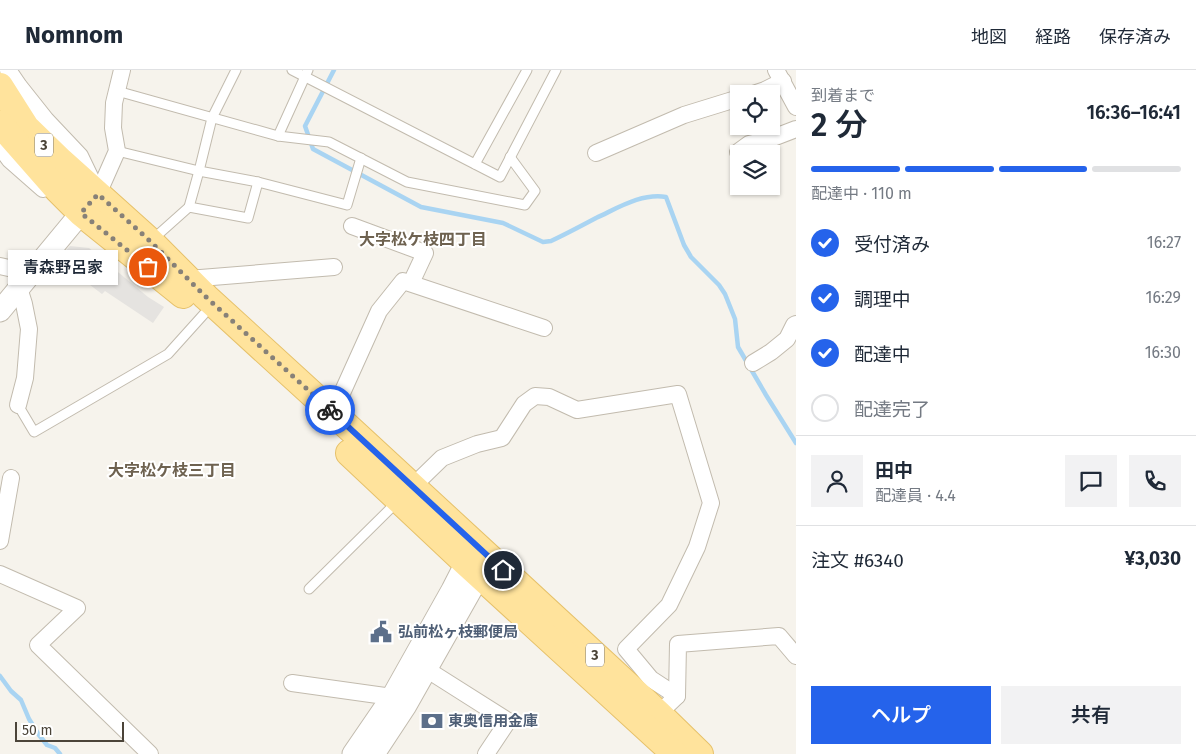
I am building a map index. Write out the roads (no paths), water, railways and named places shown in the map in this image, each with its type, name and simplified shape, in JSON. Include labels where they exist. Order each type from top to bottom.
[{"type":"main road","name":"3","points":[[0,86],[26,127],[150,241],[206,297],[333,412],[406,493]]},
{"type":"main road","name":"3","points":[[0,124],[57,189],[81,213],[194,304],[406,493],[652,720],[700,754]]},
{"type":"main road","name":"3","points":[[652,720],[674,754]]},
{"type":"street","points":[[8,70],[46,120],[80,156],[98,194]]},
{"type":"street","points":[[0,311],[98,194],[117,151],[113,128],[114,102],[122,70]]},
{"type":"street","points":[[785,81],[796,107]]},
{"type":"street","points":[[596,153],[684,115],[730,101]]},
{"type":"street","points":[[748,145],[796,129]]},
{"type":"street","points":[[0,148],[10,160],[48,193],[81,213]]},
{"type":"street","points":[[352,226],[425,253],[411,284]]},
{"type":"street","points":[[0,266],[25,281]]},
{"type":"street","points":[[188,279],[334,267]]},
{"type":"street","points":[[18,405],[25,378],[29,328],[24,304],[25,281]]},
{"type":"street","points":[[333,412],[379,312],[403,281],[544,328]]},
{"type":"street","points":[[753,363],[787,339],[796,324]]},
{"type":"street","points":[[406,493],[442,458],[477,444],[502,438],[524,404],[535,396],[549,397],[577,410],[678,394],[711,503],[697,547],[669,605],[626,649],[651,679],[678,696]]},
{"type":"street","points":[[0,541],[11,478]]},
{"type":"street","points":[[374,754],[426,669],[477,560]]},
{"type":"street","points":[[353,754],[392,697],[477,560]]},
{"type":"street","points":[[0,574],[77,608],[38,645],[150,754]]},
{"type":"street","points":[[652,720],[678,696],[678,644],[779,636],[796,656]]},
{"type":"street","points":[[426,669],[508,721],[486,754]]},
{"type":"street","points":[[292,683],[392,697]]},
{"type":"lane","points":[[150,241],[189,207],[200,171],[212,118],[236,70]]},
{"type":"lane","points":[[292,70],[306,73],[316,83],[500,177],[556,70]]},
{"type":"lane","points":[[475,164],[527,70]]},
{"type":"lane","points":[[278,136],[306,73]]},
{"type":"lane","points":[[117,91],[278,136],[329,142],[360,160],[407,182],[525,205],[535,191],[510,157]]},
{"type":"lane","points":[[117,151],[200,171],[258,182],[347,205],[360,160]]},
{"type":"lane","points":[[189,207],[248,218],[258,182]]},
{"type":"lane","points":[[18,405],[34,432],[168,354],[204,314]]},
{"type":"lane","points":[[309,589],[406,493]]},
{"type":"waterway","points":[[334,70],[305,126],[313,149],[421,207],[503,223],[543,242],[551,241],[630,202],[648,197],[666,197],[684,245],[691,257],[719,285],[725,294],[735,319],[738,347],[796,443]]},
{"type":"waterway","points":[[0,676],[11,691],[21,700],[29,719],[39,735],[47,745],[55,748],[60,754]]},
{"type":"place","name":"青森野呂家","points":[[148,267]]},
{"type":"place","name":"弘前松ヶ枝郵便局","points":[[381,632]]},
{"type":"place","name":"東奥信用金庫","points":[[432,721]]},
{"type":"district","name":"大字松ケ枝四丁目","points":[[423,239]]},
{"type":"district","name":"大字松ケ枝三丁目","points":[[172,470]]}]
